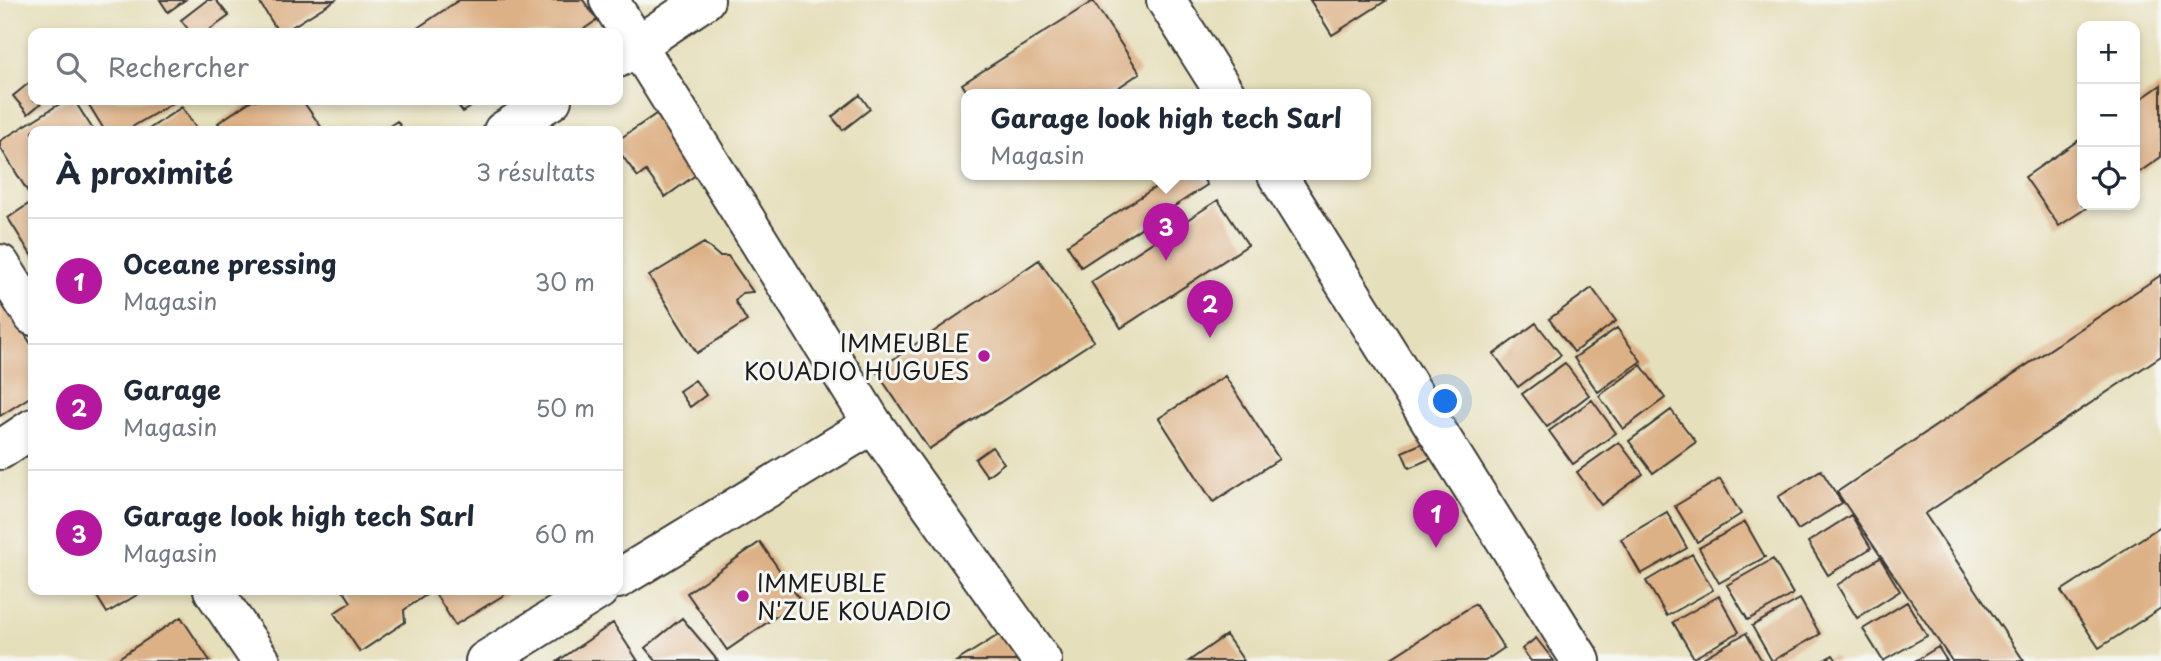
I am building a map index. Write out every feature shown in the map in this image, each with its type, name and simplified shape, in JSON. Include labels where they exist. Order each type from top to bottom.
[{"type":"street","points":[[609,0],[619,28]]},
{"type":"street","points":[[705,0],[628,52],[873,425],[1042,661]]},
{"type":"street","points":[[1166,0],[1222,89]]},
{"type":"street","points":[[510,126],[544,105]]},
{"type":"street","points":[[1280,180],[1581,661]]},
{"type":"street","points":[[0,264],[28,308]]},
{"type":"street","points":[[623,576],[873,425]]},
{"type":"street","points":[[0,450],[28,431]]},
{"type":"street","points":[[216,595],[261,661]]},
{"type":"street","points":[[485,661],[591,595]]},
{"type":"building","points":[[160,0],[185,0],[168,12]]},
{"type":"building","points":[[207,0],[216,0],[229,16],[212,28],[187,28],[181,20]]},
{"type":"building","points":[[258,0],[335,0],[290,28],[276,28]]},
{"type":"building","points":[[459,0],[583,0],[597,20],[585,28],[417,28]]},
{"type":"building","points":[[1310,0],[1387,0],[1332,35]]},
{"type":"building","points":[[1093,1],[1140,73],[1116,89],[965,89],[962,84]]},
{"type":"building","points":[[28,84],[28,105],[39,105],[28,114],[13,96]]},
{"type":"building","points":[[2161,85],[2161,157],[2140,172],[2140,147],[2140,100]]},
{"type":"building","points":[[860,95],[870,109],[843,130],[832,117]]},
{"type":"building","points":[[58,105],[77,105],[91,126],[28,126],[28,192],[0,147],[0,141]]},
{"type":"building","points":[[89,105],[169,105],[134,126],[102,126]]},
{"type":"building","points":[[245,105],[306,105],[320,126],[221,126],[218,123]]},
{"type":"building","points":[[458,105],[474,105],[463,112]]},
{"type":"building","points":[[182,107],[195,126],[154,126]]},
{"type":"building","points":[[662,110],[704,169],[665,197],[646,171],[638,177],[623,157],[623,137]]},
{"type":"building","points":[[2077,141],[2077,210],[2083,210],[2059,226],[2025,177]]},
{"type":"building","points":[[1166,180],[1204,180],[1207,185],[1081,267],[1067,245]]},
{"type":"building","points":[[1218,200],[1248,245],[1121,328],[1091,282]]},
{"type":"building","points":[[28,204],[28,250],[8,218]]},
{"type":"building","points":[[704,243],[719,256],[728,256],[753,292],[742,293],[735,301],[747,321],[697,353],[649,276]]},
{"type":"building","name":"IMMEUBLE KOUADIO HUGUES","points":[[1039,260],[1094,341],[929,449],[876,371]]},
{"type":"building","points":[[2161,275],[2161,356],[1925,514],[2024,661],[1952,661],[1837,492]]},
{"type":"building","points":[[1592,288],[1616,321],[1574,352],[1549,319]]},
{"type":"building","points":[[0,296],[28,339],[28,398],[0,416]]},
{"type":"building","points":[[1536,323],[1561,355],[1518,387],[1494,354]]},
{"type":"building","points":[[1617,328],[1641,361],[1598,392],[1574,358]]},
{"type":"building","points":[[1565,363],[1589,395],[1547,427],[1522,394]]},
{"type":"building","points":[[1641,365],[1665,398],[1623,429],[1599,396]]},
{"type":"building","points":[[1225,376],[1279,459],[1213,502],[1159,418]]},
{"type":"building","points":[[695,380],[706,395],[690,407],[679,391]]},
{"type":"building","points":[[1592,400],[1616,433],[1573,464],[1549,431]]},
{"type":"building","points":[[1671,410],[1696,442],[1653,473],[1629,441]]},
{"type":"building","points":[[1425,442],[1432,458],[1409,468],[1402,452]]},
{"type":"building","points":[[1619,442],[1643,474],[1601,505],[1577,472]]},
{"type":"building","points":[[992,447],[1004,463],[987,476],[975,459]]},
{"type":"building","points":[[1821,470],[1842,503],[1798,530],[1778,497]]},
{"type":"building","points":[[1720,479],[1741,514],[1697,542],[1675,506]]},
{"type":"building","points":[[1667,512],[1687,548],[1641,574],[1621,539]]},
{"type":"building","points":[[1851,515],[1871,548],[1828,575],[1808,542]]},
{"type":"building","points":[[1745,522],[1765,557],[1719,583],[1699,548]]},
{"type":"building","points":[[2161,526],[2161,608],[2099,648],[2061,591]]},
{"type":"building","name":"IMMEUBLE N'ZUE KOUADIO","points":[[760,542],[800,600],[727,650],[687,593]]},
{"type":"building","points":[[1692,554],[1713,590],[1667,616],[1646,581]]},
{"type":"building","points":[[1880,558],[1900,591],[1857,618],[1837,585]]},
{"type":"building","points":[[1773,559],[1793,594],[1748,620],[1727,585]]},
{"type":"building","points":[[96,595],[137,595],[107,613]]},
{"type":"building","points":[[346,595],[426,595],[404,610],[405,622],[360,652],[334,613],[351,602]]},
{"type":"building","points":[[436,595],[504,595],[455,625]]},
{"type":"building","points":[[1719,596],[1739,632],[1694,658],[1673,622]]},
{"type":"building","points":[[1800,599],[1820,634],[1772,661],[1752,626]]},
{"type":"building","points":[[1907,602],[1927,636],[1883,661],[1863,629]]},
{"type":"building","points":[[1475,604],[1504,648],[1485,661],[1390,659]]},
{"type":"building","points":[[181,617],[210,661],[114,661]]},
{"type":"building","points":[[682,618],[718,661],[656,661],[645,648]]},
{"type":"building","points":[[613,623],[638,661],[558,661]]},
{"type":"building","points":[[1746,633],[1762,661],[1698,661]]},
{"type":"building","points":[[1000,634],[1018,661],[957,661]]},
{"type":"building","points":[[1226,635],[1244,661],[1189,661]]},
{"type":"building","points":[[1536,638],[1554,661],[1531,661],[1522,649]]},
{"type":"building","points":[[1938,647],[1947,661],[1915,661]]},
{"type":"building","points":[[1833,655],[1837,661],[1822,661]]},
{"type":"place","name":"Garage look high tech Sarl","points":[[1166,261]]},
{"type":"place","name":"Garage","points":[[1210,338]]},
{"type":"place","name":"IMMEUBLE KOUADIO HUGUES","points":[[984,356]]},
{"type":"place","name":"Oceane pressing","points":[[1436,548]]},
{"type":"place","name":"IMMEUBLE N'ZUE KOUADIO","points":[[743,596]]}]
